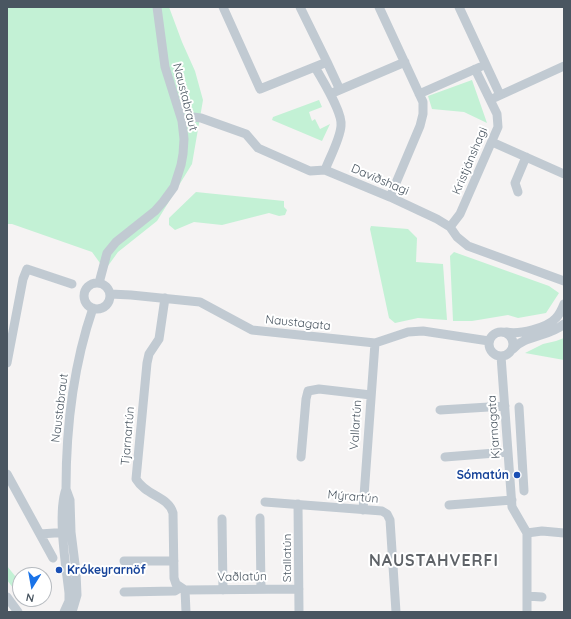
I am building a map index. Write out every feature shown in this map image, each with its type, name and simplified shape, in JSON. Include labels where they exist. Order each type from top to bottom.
[{"type":"street","name":"Naustabraut","points":[[98,283],[104,260],[112,247],[155,211],[170,194],[174,187],[181,165],[183,154],[182,122],[165,67],[157,7]]},
{"type":"street","points":[[223,7],[260,89],[327,62]]},
{"type":"street","points":[[300,7],[340,90]]},
{"type":"street","points":[[380,7],[423,102],[423,114],[420,126],[390,197]]},
{"type":"street","points":[[461,8],[500,95]]},
{"type":"street","points":[[330,94],[405,62]]},
{"type":"street","points":[[419,94],[485,64]]},
{"type":"street","points":[[490,100],[564,66]]},
{"type":"street","points":[[315,67],[340,114],[342,127],[325,170]]},
{"type":"street","name":"Kristjánshagi","points":[[450,227],[460,214],[492,142],[498,122],[497,114],[475,69]]},
{"type":"street","name":"Daviðshagi","points":[[182,122],[194,117],[201,118],[246,134],[258,148],[310,170],[325,170],[390,197],[442,221],[450,227],[457,237],[468,246],[564,281]]},
{"type":"street","points":[[492,142],[564,174]]},
{"type":"street","points":[[518,192],[515,183],[526,157]]},
{"type":"street","points":[[7,363],[23,279],[27,269],[72,284]]},
{"type":"street","points":[[98,283],[107,288],[110,294],[108,302],[102,308],[93,308],[86,303],[84,295],[87,287],[98,283]]},
{"type":"street","name":"Naustagata","points":[[110,294],[200,302],[252,330],[375,343],[408,332],[423,331],[489,342]]},
{"type":"street","name":"Tjarnartún","points":[[165,298],[159,339],[149,354],[147,362],[136,479],[140,486],[171,507],[174,513],[174,578],[176,584],[183,589],[186,612]]},
{"type":"street","points":[[564,304],[556,318],[546,325],[516,333],[502,331],[494,333],[489,342],[491,351],[494,354],[501,356],[508,354],[524,341],[555,330],[564,324]]},
{"type":"street","name":"Naustabraut","points":[[72,612],[77,595],[76,572],[67,532],[62,498],[66,489],[71,404],[80,353],[93,308]]},
{"type":"street","points":[[506,332],[512,337],[513,349]]},
{"type":"street","name":"Vallartún","points":[[363,510],[370,395],[375,343]]},
{"type":"street","name":"Kjarnagata","points":[[501,356],[513,510],[527,533]]},
{"type":"street","points":[[301,457],[308,391],[319,389],[370,395]]},
{"type":"street","points":[[440,410],[505,406]]},
{"type":"street","points":[[519,407],[524,491]]},
{"type":"street","points":[[445,457],[522,449]]},
{"type":"street","points":[[7,474],[53,558]]},
{"type":"street","points":[[449,504],[512,500]]},
{"type":"street","name":"Mýrartún","points":[[265,502],[382,511],[387,514],[390,520],[396,612]]},
{"type":"street","name":"Stallatún","points":[[298,504],[299,612]]},
{"type":"street","points":[[260,518],[261,589]]},
{"type":"street","points":[[222,519],[223,590]]},
{"type":"street","points":[[527,612],[527,533],[542,531],[564,533]]},
{"type":"street","name":"Naustabraut","points":[[64,612],[69,601],[67,532]]},
{"type":"street","points":[[40,534],[67,532]]},
{"type":"street","points":[[124,561],[174,561]]},
{"type":"street","points":[[124,592],[175,591],[183,589]]},
{"type":"street","name":"Vaðlatún","points":[[183,589],[299,589]]},
{"type":"street","points":[[527,596],[542,597]]},
{"type":"street","points":[[7,597],[18,612]]},
{"type":"green space","points":[[7,7],[169,7],[195,71],[203,100],[192,164],[157,221],[118,252],[105,270],[92,252],[12,224],[7,224]]},
{"type":"green space","points":[[472,80],[487,123],[464,112],[432,109],[428,96]]},
{"type":"green space","points":[[319,100],[322,107],[309,112],[312,121],[315,119],[320,129],[330,124],[322,141],[272,120],[273,117]]},
{"type":"green space","points":[[196,192],[284,201],[284,207],[287,210],[285,215],[279,216],[269,213],[222,225],[194,222],[175,230],[169,225],[169,218]]},
{"type":"green space","points":[[371,226],[408,229],[417,238],[416,262],[443,264],[447,320],[418,318],[395,323],[389,318],[370,229]]},
{"type":"green space","points":[[454,252],[549,286],[559,293],[546,313],[518,318],[508,315],[472,321],[453,321],[450,256]]},
{"type":"green space","points":[[564,338],[564,360],[525,353],[543,344]]},
{"type":"green space","points":[[7,566],[12,572],[12,587],[7,580]]},
{"type":"place","name":"Sómatún","points":[[517,475]]},
{"type":"place","name":"Krókeyrarnöf","points":[[59,570]]},
{"type":"district","name":"NAUSTAHVERFI","points":[[434,561]]}]
